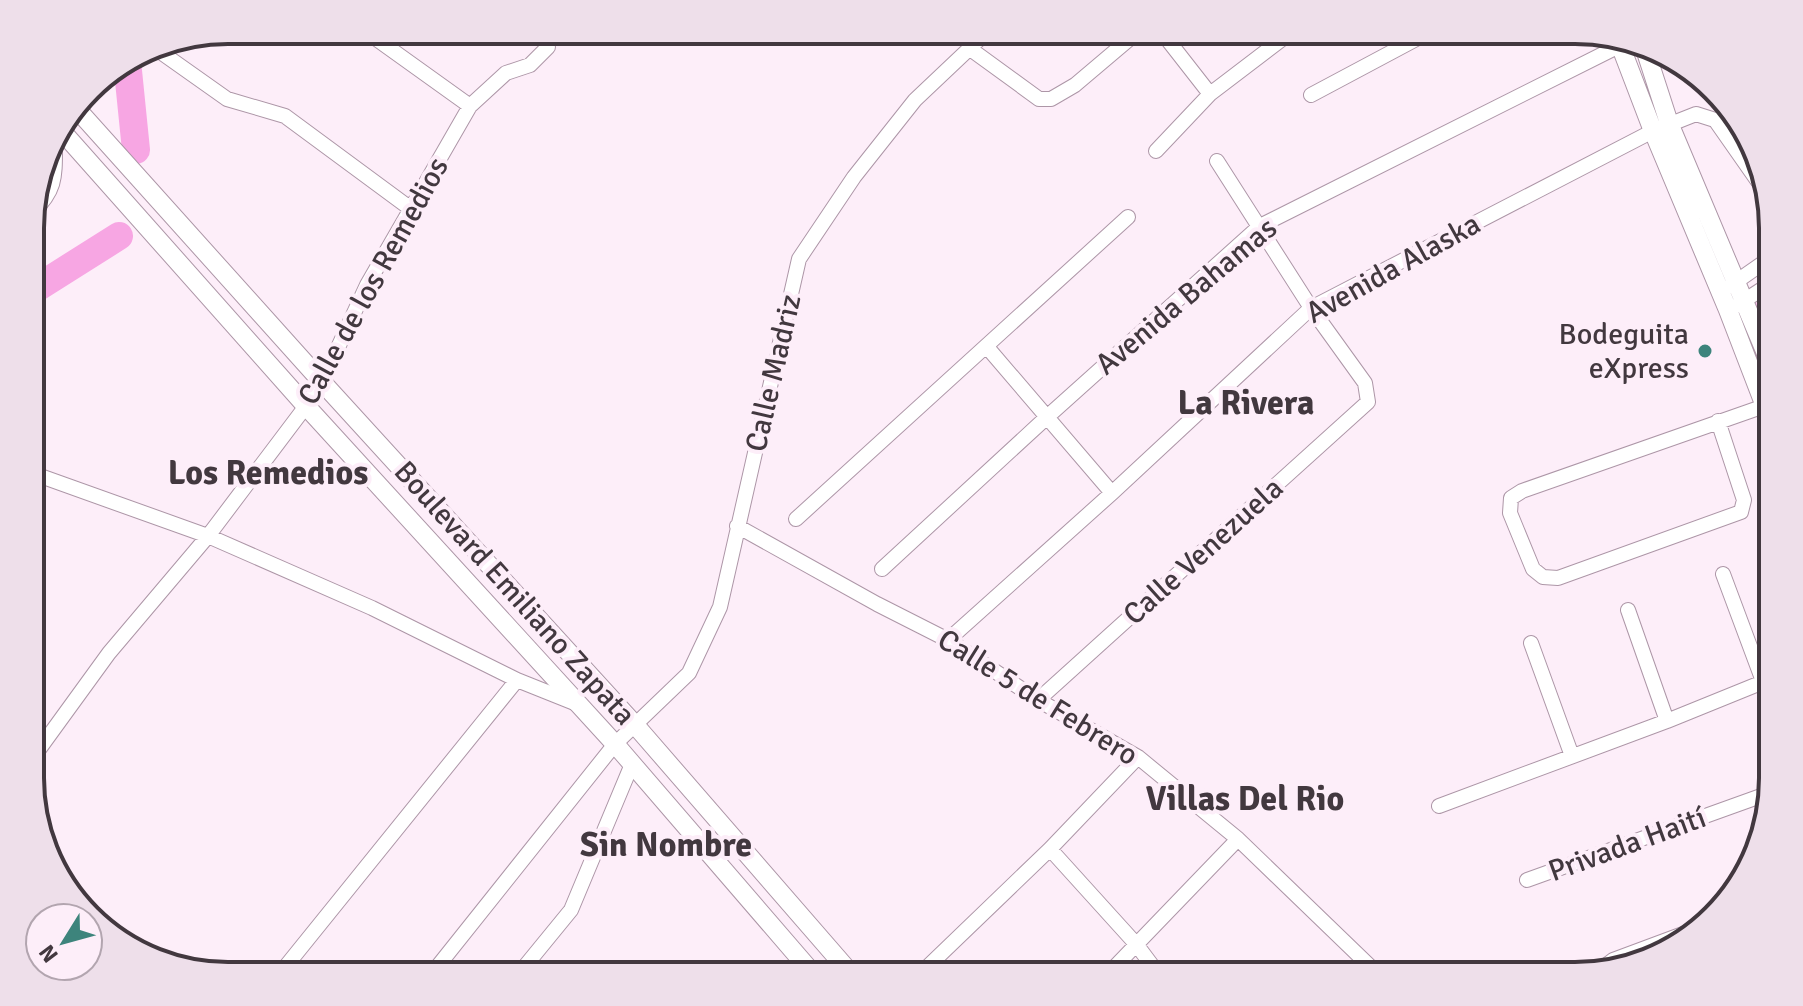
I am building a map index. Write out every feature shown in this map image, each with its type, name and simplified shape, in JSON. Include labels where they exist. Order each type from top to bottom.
[{"type":"street","points":[[384,44],[470,106]]},
{"type":"street","name":"Calle Madriz","points":[[441,962],[615,744],[689,673],[720,607],[799,259],[854,177],[915,100],[973,44]]},
{"type":"street","points":[[969,48],[1039,99],[1051,99],[1075,85],[1123,44]]},
{"type":"street","points":[[1171,44],[1210,94]]},
{"type":"street","points":[[1156,151],[1210,94],[1276,44]]},
{"type":"street","points":[[1311,95],[1407,44]]},
{"type":"street","name":"Calle de los Remedios","points":[[44,742],[109,653],[208,536],[306,406],[322,382],[367,285],[470,106],[506,73],[530,65],[548,47]]},
{"type":"street","name":"Avenida Bahamas","points":[[882,569],[1260,226],[1612,48]]},
{"type":"street","points":[[1626,51],[1736,306],[1759,377]]},
{"type":"street","points":[[165,55],[227,99],[285,116],[411,209]]},
{"type":"street","points":[[1647,58],[1661,127]]},
{"type":"street","name":"Avenida Alaska","points":[[948,640],[1311,308],[1661,127],[1696,114],[1715,120],[1749,169]]},
{"type":"street","name":"Boulevard Emiliano Zapata","points":[[83,116],[636,726],[841,962]]},
{"type":"street","name":"Boulevard Emiliano Zapata","points":[[68,138],[306,406],[615,744],[803,962]]},
{"type":"street","points":[[1217,161],[1311,308]]},
{"type":"street","points":[[48,194],[55,178],[55,166]]},
{"type":"street","points":[[796,519],[1128,217]]},
{"type":"street","points":[[1728,287],[1759,266]]},
{"type":"street","points":[[1736,306],[1759,291]]},
{"type":"street","points":[[1736,306],[1759,346]]},
{"type":"street","name":"Calle Venezuela","points":[[1038,700],[1368,402],[1365,383],[1311,308]]},
{"type":"street","points":[[987,347],[1112,493]]},
{"type":"street","points":[[1718,421],[1744,500],[1741,512],[1558,578],[1543,577],[1533,569],[1510,513],[1511,498],[1522,491],[1718,421],[1759,408]]},
{"type":"street","name":"Boulevard Emiliano Zapata","points":[[44,477],[208,536],[372,608],[517,680],[578,704]]},
{"type":"street","name":"Calle 5 de Febrero","points":[[737,526],[948,640],[1038,700],[1138,757],[1238,839],[1365,962]]},
{"type":"street","points":[[1723,574],[1759,658]]},
{"type":"street","points":[[1628,610],[1667,721]]},
{"type":"street","points":[[1531,643],[1572,756]]},
{"type":"street","points":[[289,962],[517,680]]},
{"type":"street","points":[[1439,806],[1667,721],[1759,683]]},
{"type":"street","points":[[933,962],[1050,849],[1138,757]]},
{"type":"street","points":[[528,962],[571,910],[632,764]]},
{"type":"street","name":"Privada Haití","points":[[1527,880],[1758,797]]},
{"type":"street","points":[[1119,962],[1238,839]]},
{"type":"street","points":[[1050,849],[1150,962]]},
{"type":"shaded area","points":[[1759,301],[1759,323],[1752,306]]},
{"type":"waterway","points":[[128,74],[136,150]]},
{"type":"waterway","points":[[44,283],[119,236]]},
{"type":"place","name":"Bodeguita eXpress","points":[[1705,351]]},
{"type":"district","name":"La Rivera","points":[[1246,402]]},
{"type":"district","name":"Los Remedios","points":[[268,472]]},
{"type":"district","name":"Villas Del Rio","points":[[1245,798]]},
{"type":"district","name":"Sin Nombre","points":[[666,844]]}]
